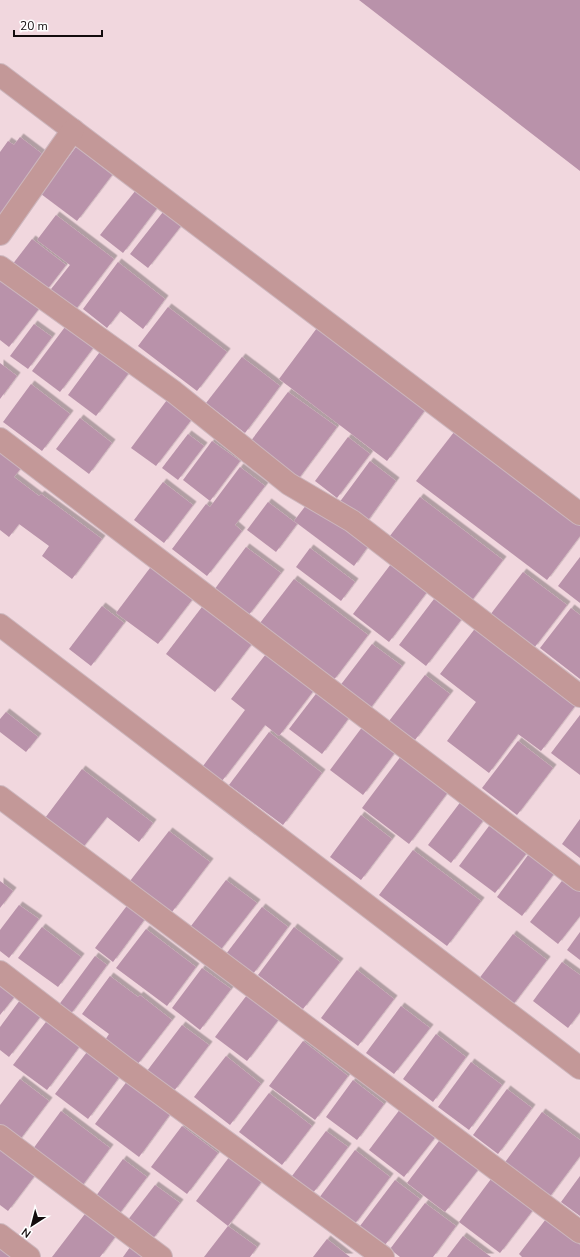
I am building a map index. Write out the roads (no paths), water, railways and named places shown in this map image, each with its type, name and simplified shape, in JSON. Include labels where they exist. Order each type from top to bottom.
[{"type":"street","points":[[0,75],[580,514]]},
{"type":"street","points":[[0,234],[74,130]]},
{"type":"street","points":[[0,267],[174,392],[289,484],[352,521],[580,696]]},
{"type":"street","points":[[0,439],[580,880]]},
{"type":"street","points":[[0,625],[580,1068]]},
{"type":"street","points":[[0,797],[580,1232]]},
{"type":"street","points":[[0,972],[131,1071],[383,1257]]},
{"type":"street","points":[[0,1136],[161,1257]]},
{"type":"street","points":[[0,1235],[29,1257]]}]
